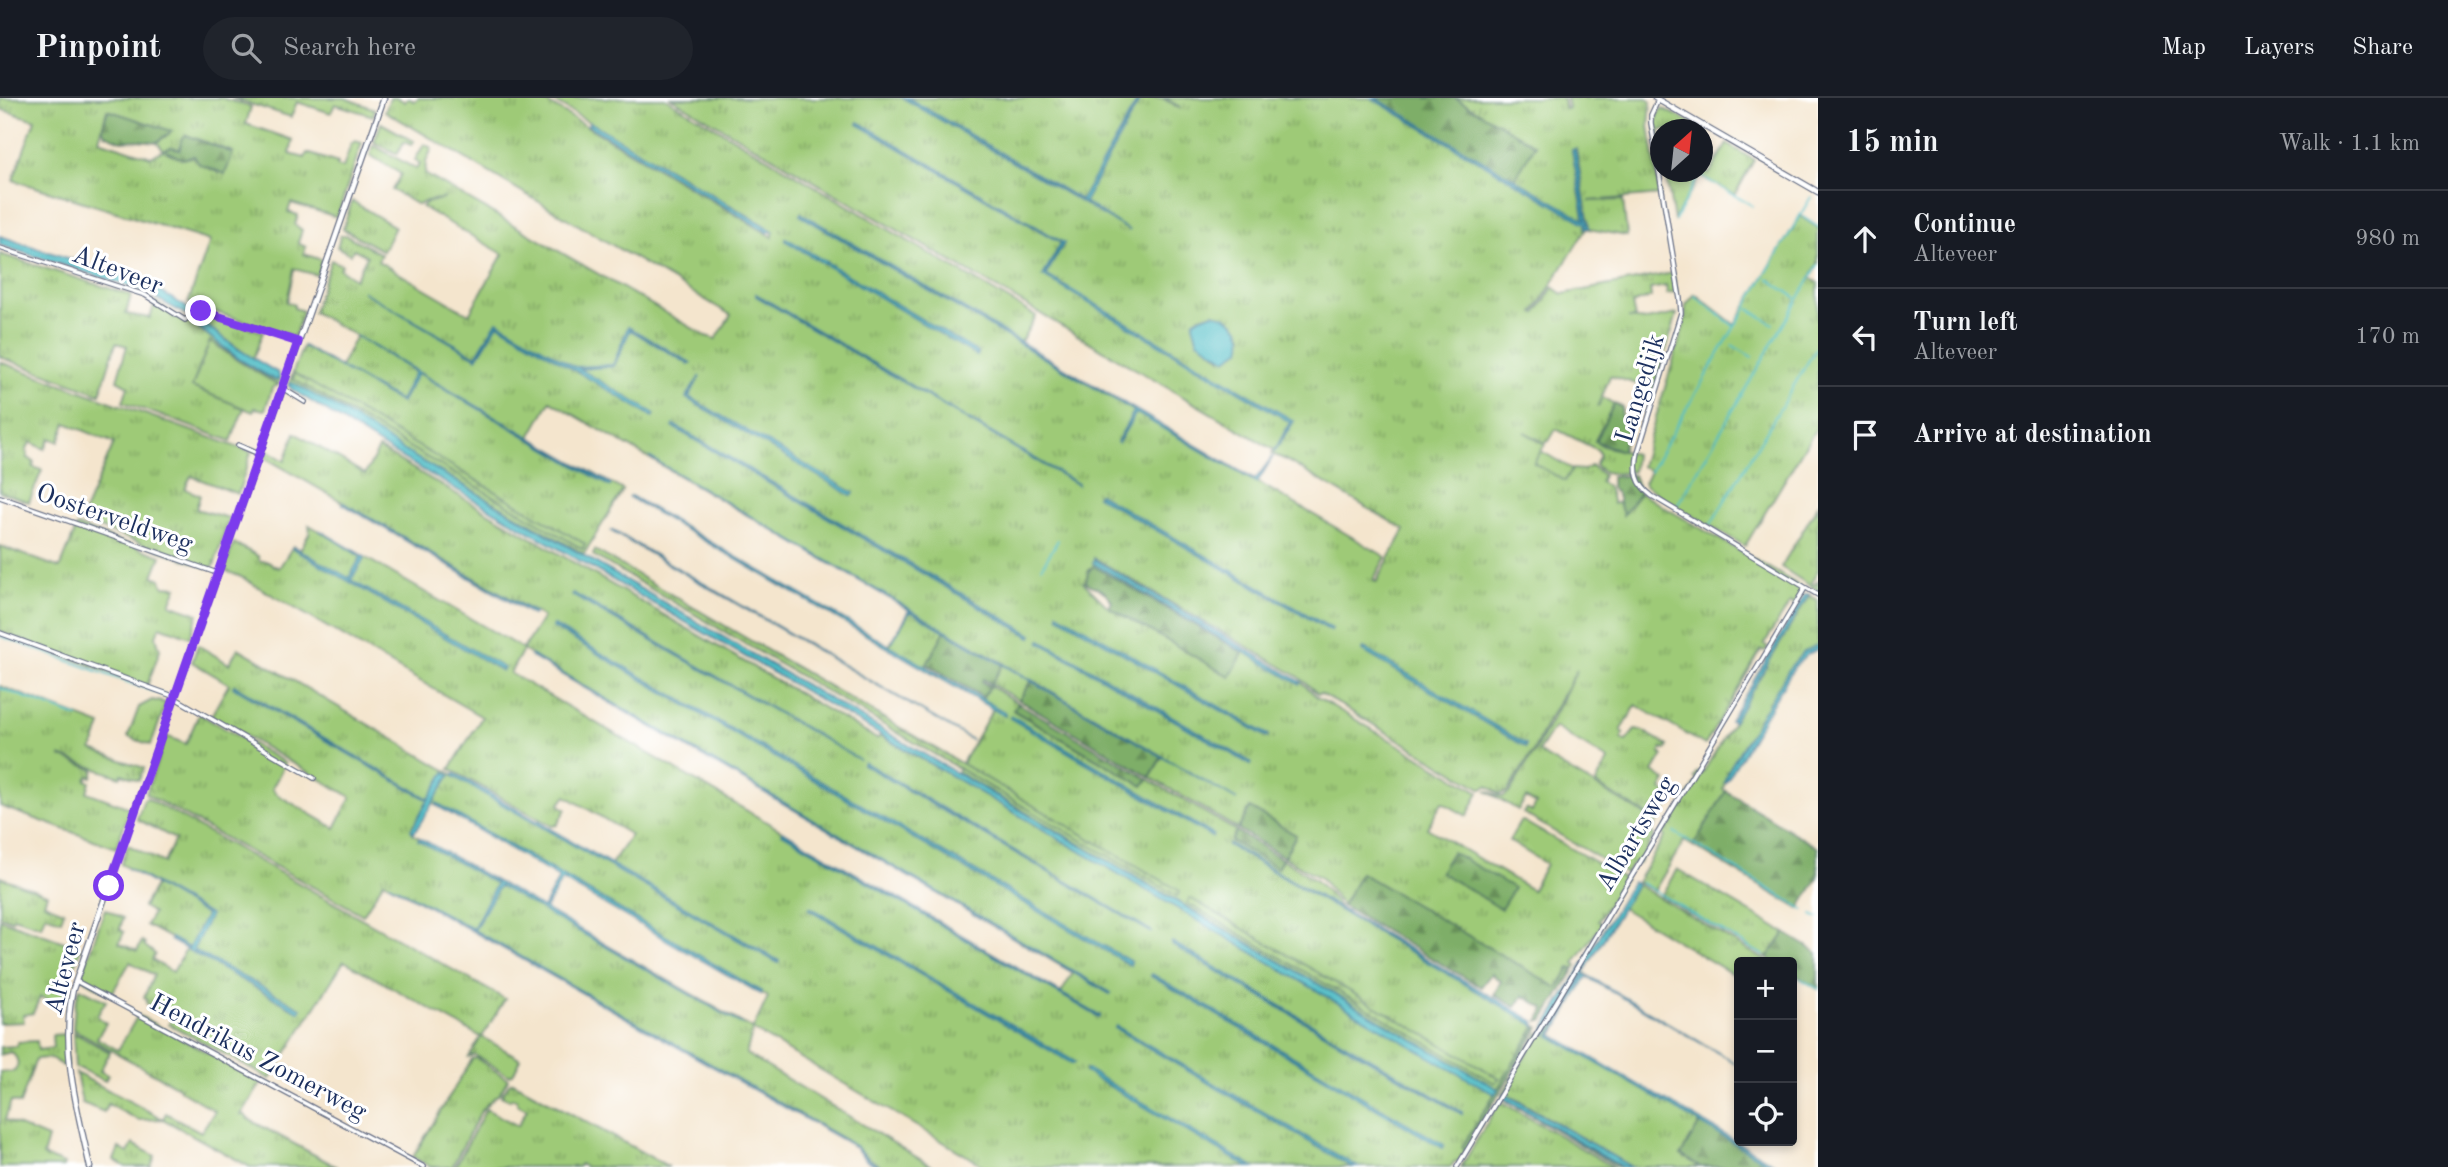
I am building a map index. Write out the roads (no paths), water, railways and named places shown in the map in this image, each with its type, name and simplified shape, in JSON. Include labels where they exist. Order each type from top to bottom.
[{"type":"street","name":"Alteveer","points":[[90,1167],[68,1058],[68,1017],[76,981],[384,98]]},
{"type":"street","points":[[1657,99],[1818,192]]},
{"type":"street","name":"Langedijk","points":[[1657,99],[1651,123],[1681,313],[1638,452],[1635,465],[1637,477],[1643,488],[1656,499],[1818,595]]},
{"type":"street","name":"Alteveer","points":[[0,248],[136,292],[157,301],[185,320],[198,311],[208,312],[298,342]]},
{"type":"street","points":[[282,388],[305,401]]},
{"type":"street","points":[[239,445],[259,454]]},
{"type":"street","name":"Oosterveldweg","points":[[0,497],[217,573]]},
{"type":"street","name":"Albartsweg","points":[[1457,1167],[1805,588]]},
{"type":"street","points":[[0,633],[174,698],[314,778]]},
{"type":"street","name":"Hendrikus Zomerweg","points":[[76,981],[424,1167]]},
{"type":"water","points":[[903,98],[908,98],[1081,200],[1141,98],[1084,202],[1130,231]]},
{"type":"water","points":[[1371,98],[1585,220],[1572,150],[1575,149],[1589,228],[1585,228],[1586,224]]},
{"type":"water","points":[[590,122],[773,231],[768,232],[588,125]]},
{"type":"water","points":[[859,122],[1064,243],[1046,275],[1294,421],[1274,452],[1290,422],[1043,276],[1061,243],[858,124]]},
{"type":"water","points":[[801,213],[1255,480],[1273,456],[1257,483],[1136,413],[1118,443],[1134,411],[800,215]]},
{"type":"water","points":[[0,236],[156,289],[186,307],[238,349],[278,373],[280,379],[275,380],[239,359],[191,322],[188,316],[143,291],[0,245]]},
{"type":"water","points":[[786,238],[978,353],[977,356],[786,241]]},
{"type":"water","points":[[362,291],[476,356],[497,321],[575,367],[613,365],[628,327],[691,363],[630,330],[614,366],[580,369],[655,414],[653,417],[498,324],[477,358]]},
{"type":"water","points":[[756,296],[1078,484],[1078,485]]},
{"type":"water","points":[[1213,313],[1232,321],[1242,336],[1241,349],[1226,359],[1198,341],[1193,325],[1194,320]]},
{"type":"water","points":[[356,336],[611,484],[610,486],[418,373],[401,403],[303,346],[400,401],[415,372]]},
{"type":"water","points":[[700,376],[689,397],[854,493],[852,496],[686,398]]},
{"type":"water","points":[[291,382],[408,453],[1498,1089],[1495,1094],[1445,1066],[1005,807],[390,451],[293,390],[288,385]]},
{"type":"water","points":[[674,425],[1032,635],[1031,637],[673,427]]},
{"type":"water","points":[[649,457],[1237,800],[910,611],[892,642],[909,610]]},
{"type":"water","points":[[1099,494],[1332,629],[1331,631],[1097,496]]},
{"type":"water","points":[[629,497],[1006,713],[1005,716]]},
{"type":"water","points":[[343,504],[534,613],[533,615]]},
{"type":"water","points":[[319,530],[365,557],[351,580],[504,668],[502,671],[292,548],[349,578],[361,557]]},
{"type":"water","points":[[612,530],[972,740],[611,531]]},
{"type":"water","points":[[1094,559],[1301,682],[1299,684],[1093,563]]},
{"type":"water","points":[[573,593],[860,760],[572,595]]},
{"type":"water","points":[[1805,594],[1809,594],[1733,722],[1730,721]]},
{"type":"water","points":[[1058,613],[1268,735],[1267,737],[1058,616]]},
{"type":"water","points":[[553,625],[1131,962],[1130,965],[552,627]]},
{"type":"water","points":[[1041,640],[1252,763],[1251,765],[1040,642]]},
{"type":"water","points":[[1818,645],[1818,649],[1794,667],[1724,782],[1791,666],[1804,652]]},
{"type":"water","points":[[1364,648],[1526,744],[1526,747],[1363,651]]},
{"type":"water","points":[[531,655],[1111,993],[530,656]]},
{"type":"water","points":[[234,685],[429,799],[445,772],[450,775],[414,833],[411,830],[428,800],[233,687]]},
{"type":"water","points":[[1012,716],[1213,835],[1212,837],[1010,718]]},
{"type":"water","points":[[864,762],[1151,931],[1151,932],[863,764]]},
{"type":"water","points":[[455,774],[779,961],[778,963],[453,776]]},
{"type":"water","points":[[437,803],[762,992],[761,994],[562,880],[545,909],[743,1025],[499,886],[474,930],[855,1146],[880,1167],[867,1161],[855,1147],[389,884],[473,929],[496,884],[418,840],[420,838],[543,908],[559,878],[436,805]]},
{"type":"water","points":[[783,831],[1100,1016],[782,833]]},
{"type":"water","points":[[1228,845],[1535,1022],[1536,1026]]},
{"type":"water","points":[[127,868],[210,915],[193,950],[301,1008],[300,1012],[170,940],[171,938],[189,948],[206,915]]},
{"type":"water","points":[[1632,882],[1636,884],[1547,1034],[1543,1031]]},
{"type":"water","points":[[810,907],[1075,1062],[1073,1064],[809,909]]},
{"type":"water","points":[[1172,942],[1462,1114],[1179,949],[1171,944]]},
{"type":"water","points":[[1152,974],[1444,1145],[1443,1148],[1151,976]]},
{"type":"water","points":[[1585,974],[1734,1062],[1587,977],[1553,1035],[1734,1140],[1734,1143],[1550,1036]]},
{"type":"water","points":[[1116,1026],[1358,1167],[1352,1167],[1115,1028]]},
{"type":"water","points":[[1086,1069],[1253,1167],[1248,1167],[1085,1072]]},
{"type":"water","points":[[1508,1094],[1631,1167],[1622,1167],[1504,1098],[1503,1095]]},
{"type":"water","points":[[1739,1146],[1744,1146],[1780,1167],[1775,1167]]},
{"type":"waterway","points":[[1675,220],[1699,175],[1753,206]]},
{"type":"waterway","points":[[1650,471],[1811,197]]},
{"type":"waterway","points":[[1803,217],[1818,227]]},
{"type":"waterway","points":[[1678,504],[1818,265]]},
{"type":"waterway","points":[[1769,279],[1796,298]]},
{"type":"waterway","points":[[1695,296],[1735,327]]},
{"type":"waterway","points":[[1749,309],[1773,324]]},
{"type":"waterway","points":[[1732,345],[1752,357]]},
{"type":"waterway","points":[[1711,524],[1818,345]]},
{"type":"waterway","points":[[1042,567],[1058,540]]},
{"type":"waterway","points":[[0,636],[166,696]]},
{"type":"waterway","points":[[0,688],[78,717]]},
{"type":"waterway","points":[[1674,832],[1804,910]]},
{"type":"waterway","points":[[1641,883],[1764,956]]},
{"type":"waterway","points":[[1812,915],[1818,918]]},
{"type":"waterway","points":[[1801,979],[1818,989]]}]
